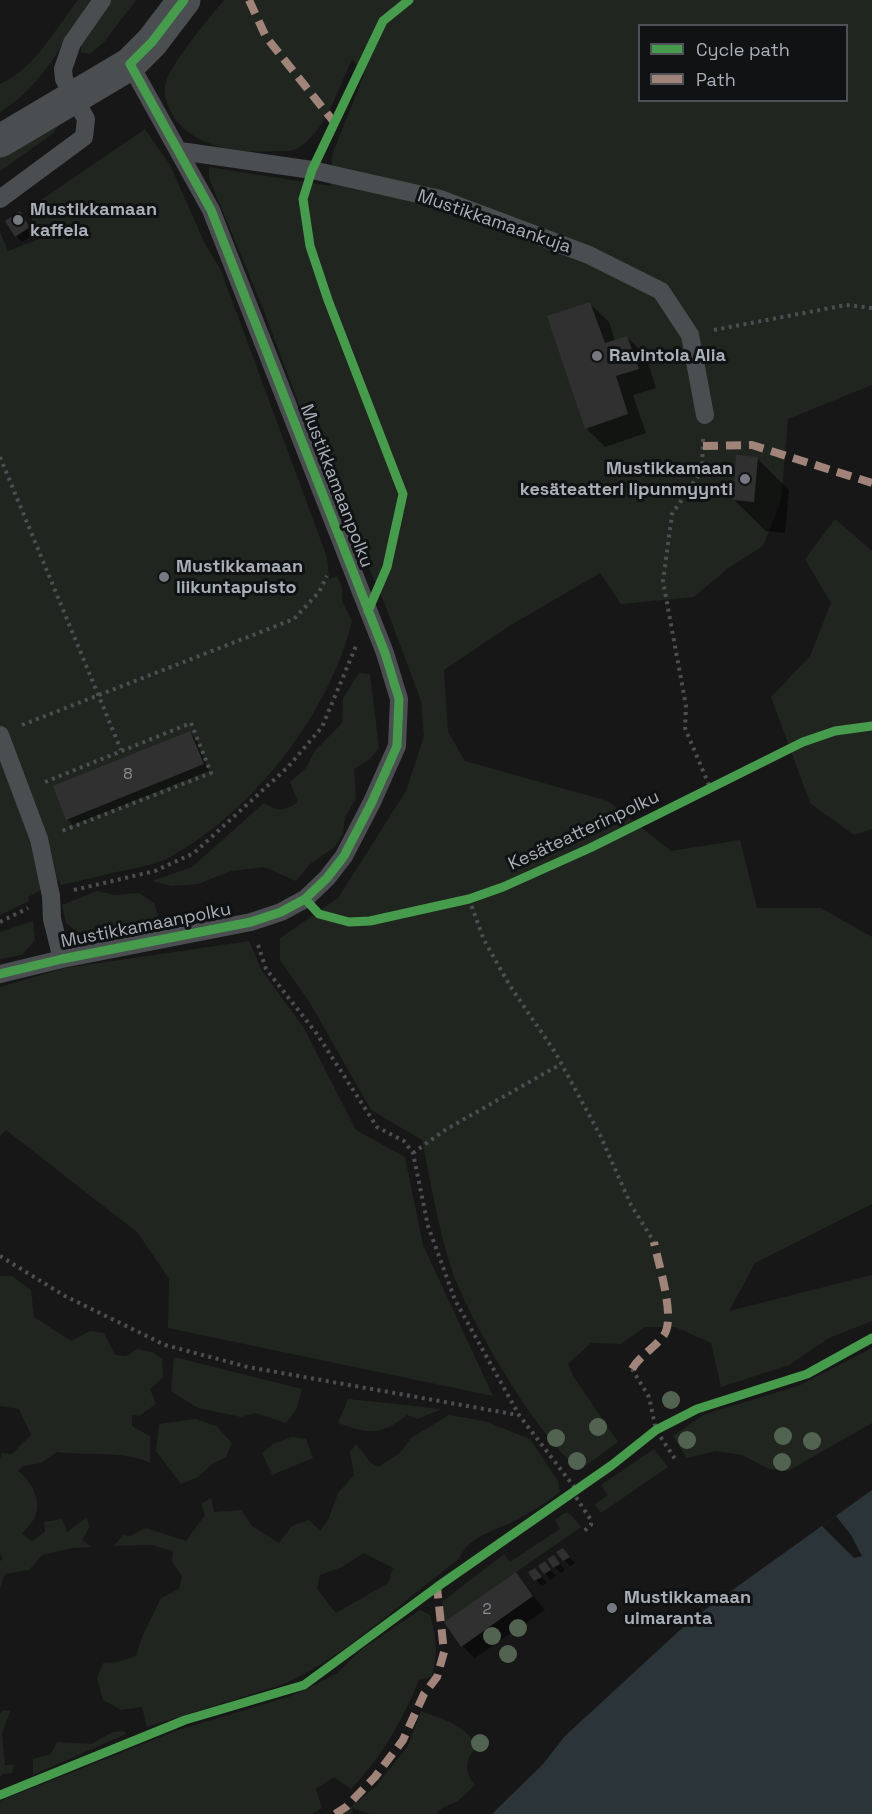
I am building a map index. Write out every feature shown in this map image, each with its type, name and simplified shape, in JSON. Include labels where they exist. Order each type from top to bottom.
[{"type":"street","points":[[0,141],[130,64],[152,42],[184,0]]},
{"type":"lane","points":[[0,199],[84,137],[86,119],[64,79],[63,69],[72,43],[102,0]]},
{"type":"lane","points":[[130,64],[180,151]]},
{"type":"lane","name":"Mustikkamaankuja","points":[[180,151],[312,170],[440,199],[589,255],[661,291],[690,335],[705,416]]},
{"type":"lane","name":"Mustikkamaanpolku","points":[[0,974],[63,959],[251,922],[281,912],[305,899],[327,878],[344,856],[397,746],[399,699],[368,611],[211,210],[180,151]]},
{"type":"lane","points":[[5,732],[39,839],[51,896],[52,920],[63,959]]},
{"type":"path","points":[[690,335],[846,304],[872,308]]},
{"type":"path","points":[[701,795],[715,788],[685,728],[686,706],[663,580],[672,514],[702,470],[705,416]]},
{"type":"path","points":[[0,457],[121,750]]},
{"type":"path","points":[[5,732],[294,618],[320,592],[341,546]]},
{"type":"path","points":[[0,922],[51,896],[155,871],[194,853],[288,767],[322,727],[355,650],[368,611]]},
{"type":"path","points":[[23,791],[191,723],[211,773],[39,839]]},
{"type":"path","points":[[468,899],[484,940],[510,986],[561,1064],[600,1135],[631,1205],[654,1242]]},
{"type":"path","points":[[251,922],[266,969],[317,1034],[377,1127],[404,1141],[413,1153],[428,1226],[455,1300],[519,1415],[573,1490],[591,1520],[591,1525],[584,1531]]},
{"type":"path","points":[[413,1153],[446,1130],[561,1064]]},
{"type":"path","points":[[0,1256],[65,1296],[165,1345],[248,1367],[519,1415]]},
{"type":"path","points":[[632,1369],[649,1397],[656,1430],[677,1462]]},
{"type":"path","points":[[647,1437],[666,1424]]},
{"type":"path","points":[[562,1498],[585,1483]]},
{"type":"shaded area","points":[[78,0],[90,0],[51,62],[28,90],[0,112],[0,84],[13,77],[34,58]]},
{"type":"shaded area","points":[[106,0],[136,0],[105,41],[90,54],[81,52],[81,45]]},
{"type":"shaded area","points":[[224,0],[872,0],[872,385],[788,419],[781,501],[763,546],[727,569],[694,597],[621,604],[600,573],[511,625],[444,670],[448,732],[465,761],[608,801],[671,851],[740,840],[757,908],[821,908],[872,937],[872,1204],[755,1263],[729,1311],[872,1275],[872,1321],[829,1338],[789,1365],[721,1387],[711,1343],[675,1327],[645,1327],[621,1344],[591,1343],[568,1364],[573,1376],[618,1442],[581,1469],[565,1456],[527,1408],[473,1317],[447,1254],[422,1140],[371,1110],[310,1003],[280,960],[280,938],[338,898],[406,791],[424,736],[421,701],[384,602],[312,439],[262,306],[209,178],[209,167],[331,186],[332,155],[364,75],[352,59],[324,120],[317,131],[296,149],[261,152],[215,145],[200,140],[177,121],[169,108],[165,92],[170,73],[200,29]]},
{"type":"shaded area","points":[[65,115],[54,133],[0,171],[0,155]]},
{"type":"shaded area","name":"Mustikkamaan liikuntapuisto","points":[[145,129],[170,165],[206,246],[220,268],[327,557],[329,579],[337,576],[342,587],[342,601],[352,621],[326,690],[307,724],[259,786],[231,814],[201,837],[164,860],[147,866],[60,885],[59,880],[28,897],[29,901],[0,915],[0,232],[8,251],[39,239],[28,209]]},
{"type":"shaded area","points":[[835,519],[872,551],[872,829],[854,835],[810,803],[771,697],[810,656],[831,603],[805,559]]},
{"type":"shaded area","points":[[359,673],[370,674],[379,748],[370,759],[354,769],[356,798],[345,817],[343,834],[335,847],[310,864],[296,881],[264,867],[231,871],[198,884],[172,886],[152,881],[192,867],[264,803],[281,809],[298,802],[290,782],[306,768],[315,751],[342,723],[343,698]]},
{"type":"shaded area","points":[[97,891],[115,895],[139,893],[154,903],[160,922],[84,938],[66,923],[62,905]]},
{"type":"shaded area","points":[[33,921],[35,940],[22,955],[0,959],[0,932]]},
{"type":"shaded area","points":[[249,941],[262,971],[304,1028],[356,1130],[405,1157],[423,1245],[493,1396],[168,1328],[169,1279],[138,1233],[6,1130],[0,1136],[0,987],[65,968]]},
{"type":"shaded area","points":[[0,1276],[12,1276],[31,1290],[34,1317],[71,1341],[90,1331],[104,1333],[115,1355],[126,1356],[138,1349],[154,1353],[162,1359],[163,1378],[150,1389],[156,1404],[139,1416],[132,1415],[132,1426],[150,1436],[150,1463],[127,1456],[57,1452],[41,1463],[23,1466],[18,1471],[28,1480],[37,1499],[34,1519],[22,1534],[32,1541],[45,1532],[44,1522],[62,1519],[67,1532],[87,1517],[89,1528],[82,1540],[92,1547],[72,1548],[42,1555],[29,1570],[5,1574],[0,1588],[0,1561],[3,1559],[0,1554],[0,1459],[2,1453],[12,1454],[31,1435],[19,1409],[0,1406]]},
{"type":"shaded area","points":[[872,1348],[872,1423],[788,1471],[769,1469],[742,1455],[715,1451],[687,1458],[673,1436],[705,1414],[798,1386]]},
{"type":"shaded area","points":[[174,1357],[302,1389],[296,1410],[286,1423],[255,1413],[241,1417],[198,1408],[171,1391]]},
{"type":"shaded area","points":[[348,1399],[442,1409],[417,1419],[407,1415],[390,1427],[367,1431],[338,1423]]},
{"type":"shaded area","points":[[449,1415],[484,1421],[530,1439],[558,1481],[560,1492],[522,1517],[475,1539],[463,1551],[459,1559],[353,1643],[308,1672],[284,1684],[147,1727],[142,1707],[121,1710],[103,1700],[97,1679],[103,1663],[118,1662],[136,1656],[142,1637],[161,1598],[179,1589],[182,1576],[172,1562],[173,1551],[152,1545],[114,1546],[123,1535],[130,1536],[146,1528],[186,1541],[205,1515],[201,1504],[211,1498],[214,1512],[241,1510],[252,1526],[279,1543],[292,1526],[309,1520],[320,1531],[328,1520],[338,1493],[354,1475],[350,1452],[356,1444],[370,1462],[378,1467],[400,1453],[411,1438]],"holes":[[[364,1553],[393,1568],[388,1583],[336,1613],[317,1589],[320,1575],[342,1567]]]},
{"type":"shaded area","points":[[196,1419],[216,1426],[232,1443],[226,1457],[212,1464],[198,1477],[181,1484],[156,1451],[159,1424]]},
{"type":"shaded area","points":[[292,1437],[306,1439],[313,1458],[272,1475],[262,1453],[273,1444]]},
{"type":"shaded area","points":[[654,1449],[668,1467],[601,1513],[595,1504],[608,1495],[601,1485]]},
{"type":"shaded area","points":[[872,1490],[872,1814],[492,1814],[543,1764],[565,1736],[692,1619]]},
{"type":"shaded area","points":[[566,1512],[581,1527],[444,1622],[442,1602],[504,1554],[510,1562],[560,1529],[555,1520]]},
{"type":"shaded area","points":[[420,1610],[430,1615],[434,1631],[436,1654],[431,1677],[419,1680],[390,1738],[362,1777],[351,1789],[334,1777],[316,1789],[322,1808],[312,1814],[0,1814],[0,1801],[178,1730],[288,1697],[315,1685],[337,1673],[362,1649]]},
{"type":"shaded area","points":[[3,1710],[10,1711],[2,1734],[5,1765],[14,1765],[12,1773],[2,1774],[0,1778],[0,1714]]},
{"type":"shaded area","points":[[421,1711],[453,1724],[472,1739],[476,1747],[467,1766],[475,1785],[458,1801],[442,1808],[436,1814],[370,1814],[352,1808],[353,1814],[342,1814],[375,1787],[408,1746]]},
{"type":"shaded area","points":[[124,1731],[126,1734],[33,1775],[33,1759],[51,1754],[57,1742],[91,1744],[113,1732]]},
{"type":"pier","points":[[836,1516],[851,1535],[862,1556],[854,1558],[822,1526]]},
{"type":"building","points":[[20,211],[30,227],[15,237],[5,221]]},
{"type":"building","name":"Ravintola Alia","points":[[590,302],[605,343],[627,336],[639,369],[616,376],[628,414],[585,429],[547,316]]},
{"type":"building","name":"Mustikkamaan kesäteatteri lipunmyynti","points":[[736,455],[758,457],[754,502],[733,500]]},
{"type":"building","points":[[190,731],[204,764],[66,820],[53,786]]},
{"type":"building","points":[[563,1548],[570,1557],[563,1561],[556,1552]]},
{"type":"building","points":[[554,1555],[560,1564],[553,1568],[547,1559]]},
{"type":"building","points":[[545,1561],[551,1570],[544,1574],[538,1566]]},
{"type":"building","points":[[535,1568],[542,1577],[534,1581],[528,1572]]},
{"type":"building","points":[[516,1572],[533,1596],[461,1647],[444,1622]]},
{"type":"marked path","points":[[249,0],[266,37],[334,122]]},
{"type":"marked path","points":[[703,446],[752,445],[872,483]]},
{"type":"marked path","points":[[632,1369],[660,1340],[667,1327],[667,1303],[654,1242]]},
{"type":"marked path","points":[[335,1814],[346,1807],[375,1777],[403,1740],[424,1694],[437,1677],[444,1652],[437,1587]]},
{"type":"cycle path","points":[[0,974],[62,959],[251,922],[281,912],[305,899],[327,878],[344,856],[397,746],[399,699],[385,653],[211,210],[130,64],[152,42],[184,0]]},
{"type":"cycle path","points":[[368,611],[387,567],[403,494],[328,300],[310,246],[303,199],[312,170],[383,21],[409,0]]},
{"type":"cycle path","name":"Kesäteatterinpolku","points":[[305,899],[319,914],[349,922],[370,921],[469,899],[503,887],[590,848],[803,742],[835,731],[872,726]]},
{"type":"cycle path","points":[[0,1795],[185,1720],[304,1685],[437,1587],[612,1465],[656,1430],[697,1409],[807,1374],[872,1338]]},
{"type":"place","name":"Mustikkamaan kaffela","points":[[18,220]]},
{"type":"place","name":"Ravintola Alia","points":[[597,356]]},
{"type":"place","name":"Mustikkamaan kesäteatteri lipunmyynti","points":[[745,479]]},
{"type":"place","name":"Mustikkamaan liikuntapuisto","points":[[164,577]]},
{"type":"place","name":"Mustikkamaan uimaranta","points":[[612,1608]]}]
